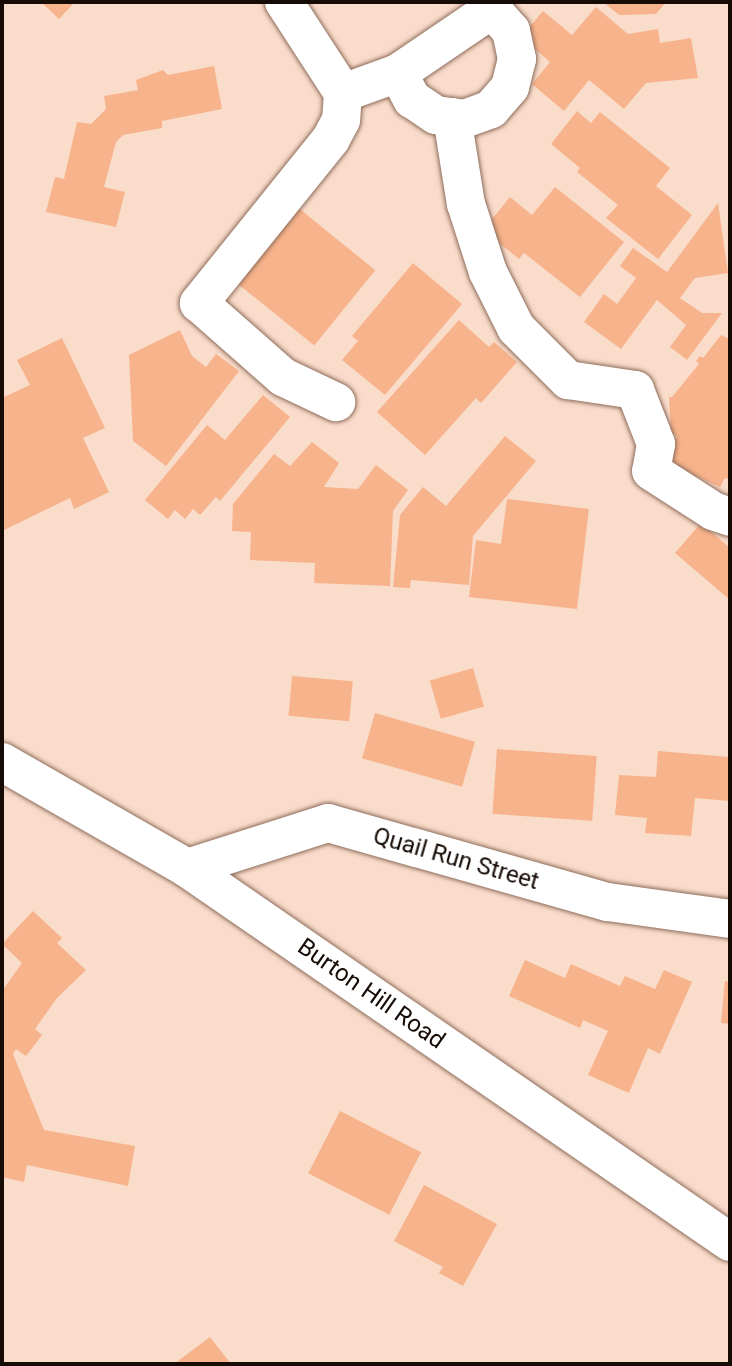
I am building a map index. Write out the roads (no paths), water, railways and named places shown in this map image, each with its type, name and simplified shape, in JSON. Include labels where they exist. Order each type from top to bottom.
[{"type":"street","points":[[284,2],[343,93],[341,120],[331,139],[199,303],[283,377],[336,402]]},
{"type":"street","points":[[343,93],[398,73],[493,5],[511,31],[517,59],[510,87],[491,108],[464,119],[436,115],[412,99],[398,73]]},
{"type":"street","points":[[452,117],[466,204],[488,272],[516,328],[568,380],[635,390],[656,443],[651,471],[713,511],[730,517]]},
{"type":"street","name":"Burton Hill Road","points":[[2,762],[187,868],[730,1242]]},
{"type":"street","name":"Quail Run Street","points":[[187,868],[328,823],[608,902],[730,919]]}]
